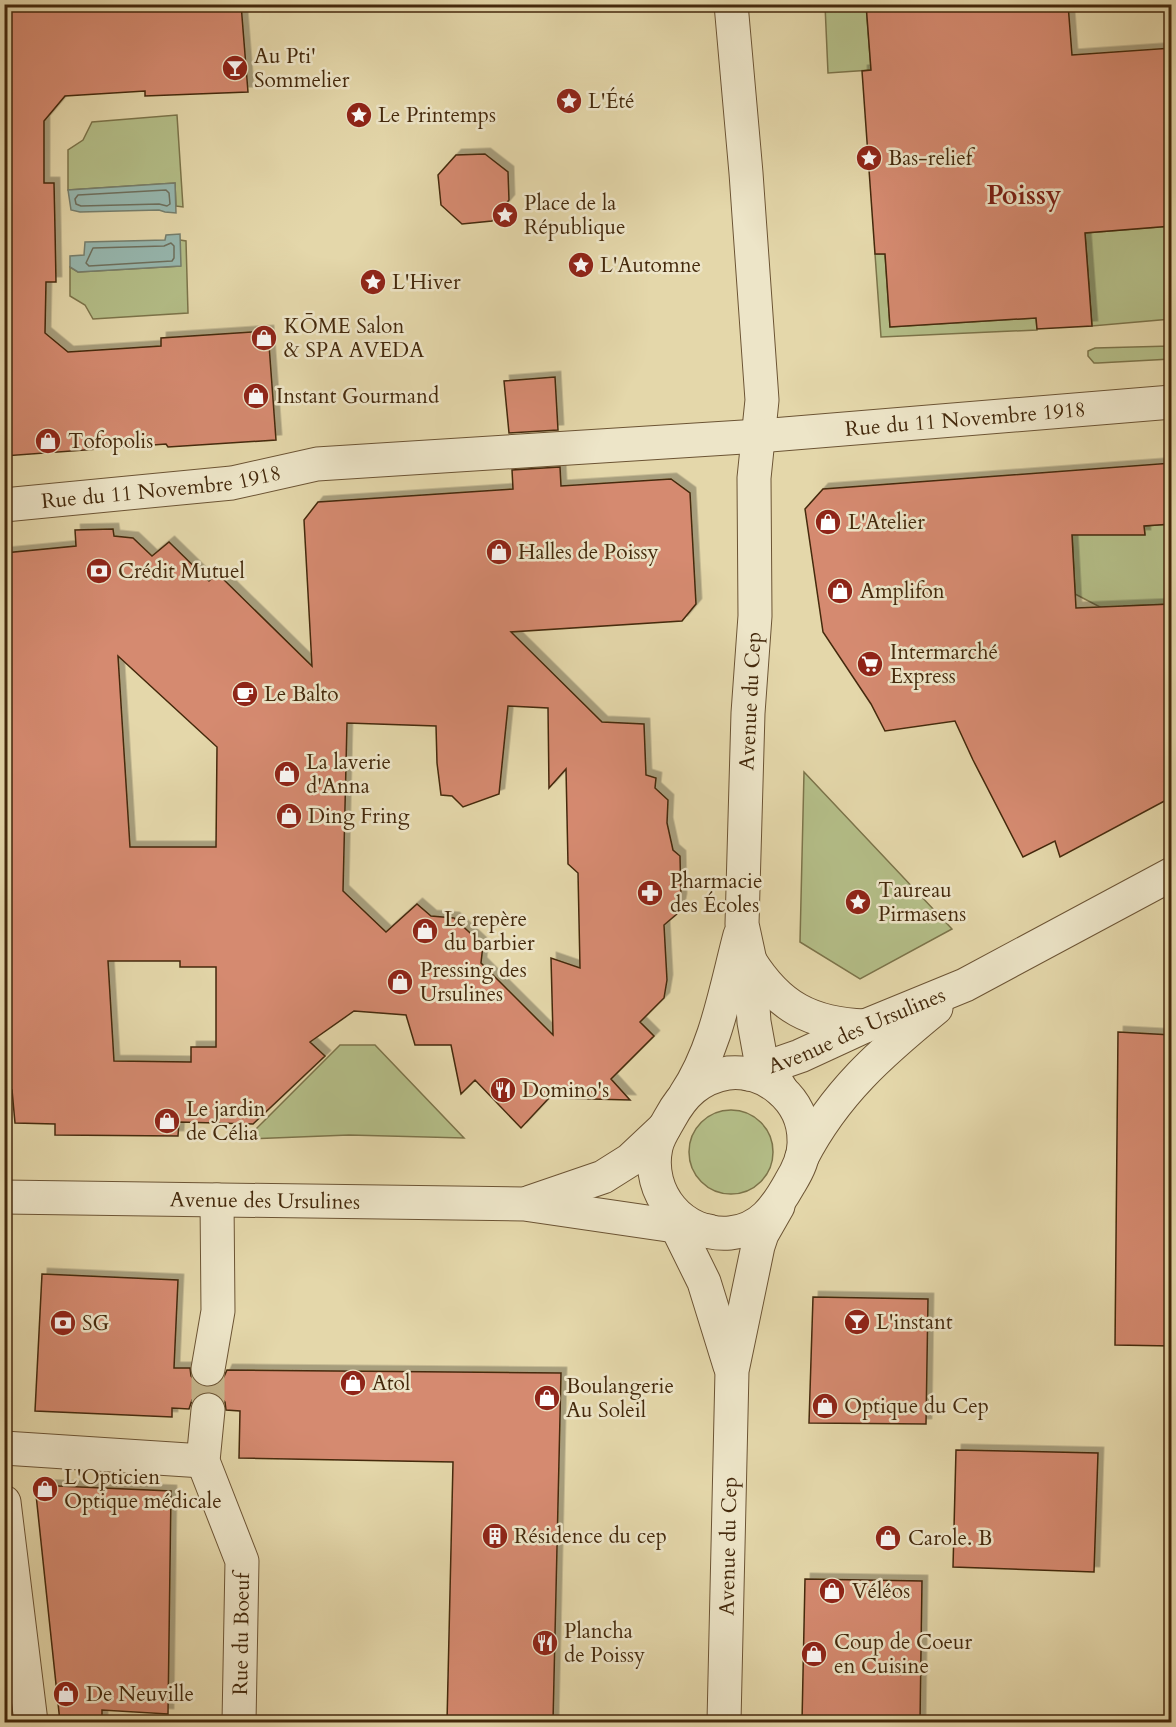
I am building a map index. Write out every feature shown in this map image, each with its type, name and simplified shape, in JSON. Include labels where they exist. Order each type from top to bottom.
[{"type":"street","points":[[731,4],[747,184],[762,400],[759,436]]},
{"type":"street","name":"Rue du 11 Novembre 1918","points":[[4,505],[232,483],[316,464],[759,436],[1172,402]]},
{"type":"street","name":"Avenue du Cep","points":[[685,1095],[698,1076],[716,1025],[742,924],[748,713],[755,616],[754,478],[759,436]]},
{"type":"street","name":"Avenue des Ursulines","points":[[765,1078],[800,1056],[865,1026],[965,985],[1172,874]]},
{"type":"street","name":"Avenue du Cep","points":[[742,924],[750,961],[758,1045],[765,1078]]},
{"type":"street","points":[[750,961],[769,988],[788,1005],[802,1013],[843,1025],[865,1026]]},
{"type":"street","name":"Avenue des Ursulines","points":[[802,1157],[821,1123],[859,1076],[890,1046],[965,985]]},
{"type":"street","points":[[665,1127],[685,1095],[710,1077],[728,1073],[765,1078],[792,1102],[799,1115],[804,1140],[802,1157],[778,1206],[762,1221],[747,1229],[731,1233],[693,1229]]},
{"type":"street","name":"Avenue du Cep","points":[[665,1127],[657,1143],[654,1162],[656,1177],[662,1198],[693,1229],[732,1371]]},
{"type":"street","name":"Avenue des Ursulines","points":[[524,1204],[603,1177],[630,1160],[665,1127]]},
{"type":"street","name":"Avenue des Ursulines","points":[[4,1197],[524,1204],[693,1229]]},
{"type":"street","points":[[208,1369],[218,1311],[217,1200]]},
{"type":"street","name":"Avenue du Cep","points":[[724,1722],[732,1371],[758,1246],[778,1206]]},
{"type":"street","name":"Rue du Boeuf","points":[[208,1410],[203,1461],[242,1561],[239,1722]]},
{"type":"street","points":[[4,1448],[203,1461]]},
{"type":"street","points":[[4,1502],[31,1722]]},
{"type":"green space","points":[[825,5],[866,5],[871,70],[828,73]]},
{"type":"green space","points":[[177,115],[183,207],[176,206],[175,183],[68,190],[68,150],[83,140],[92,122]]},
{"type":"green space","points":[[1171,226],[1171,319],[1092,326],[1085,233]]},
{"type":"green space","points":[[180,240],[186,241],[188,313],[93,319],[85,305],[70,296],[70,267],[78,272],[180,266]]},
{"type":"green space","points":[[875,254],[885,254],[890,327],[1036,318],[1037,330],[881,337]]},
{"type":"green space","points":[[1171,346],[1171,359],[1094,363],[1088,356],[1088,351],[1095,348]]},
{"type":"green space","points":[[1171,524],[1171,604],[1124,606],[1121,618],[1075,594],[1072,531],[1145,534],[1144,526]]},
{"type":"green space","points":[[804,772],[952,929],[860,979],[800,942]]},
{"type":"green space","points":[[340,1045],[375,1045],[464,1138],[349,1135],[246,1139]]},
{"type":"green space","points":[[731,1110],[747,1113],[761,1122],[770,1136],[773,1152],[770,1168],[761,1182],[747,1191],[731,1194],[715,1191],[701,1182],[692,1168],[689,1152],[692,1136],[701,1122],[715,1113]]},
{"type":"water","points":[[175,183],[176,213],[159,210],[80,212],[71,210],[68,190]]},
{"type":"water","points":[[180,234],[181,266],[78,272],[70,267],[70,256],[84,255],[85,242],[165,240],[166,235]]},
{"type":"building","points":[[4,4],[241,4],[248,92],[145,96],[145,91],[65,96],[44,121],[44,183],[54,183],[56,282],[46,282],[45,333],[68,352],[161,346],[161,338],[268,331],[276,440],[168,447],[166,444],[4,456]]},
{"type":"building","points":[[866,4],[1068,4],[1072,55],[1172,48],[1172,226],[1085,233],[1092,326],[1037,329],[1036,318],[890,327],[885,254],[875,254],[862,71],[871,70]]},
{"type":"building","points":[[485,154],[508,172],[509,200],[492,221],[462,224],[441,205],[438,175],[456,155]]},
{"type":"building","points":[[555,377],[558,430],[509,433],[504,381]]},
{"type":"building","points":[[1172,463],[1172,524],[1144,526],[1145,535],[1072,535],[1076,608],[1172,604],[1172,797],[1060,857],[1055,841],[1023,857],[955,721],[885,731],[871,704],[823,632],[805,509],[823,489]]},
{"type":"building","points":[[560,467],[561,486],[671,479],[690,493],[696,604],[682,621],[511,632],[602,722],[644,724],[646,775],[656,778],[655,788],[668,800],[667,823],[673,850],[680,856],[681,899],[678,913],[664,925],[667,980],[664,998],[640,1022],[654,1036],[611,1079],[630,1100],[549,1098],[521,1128],[475,1080],[461,1094],[451,1045],[415,1045],[406,1015],[354,1011],[310,1042],[325,1056],[253,1124],[179,1122],[178,1136],[55,1135],[55,1124],[15,1123],[12,1090],[4,1090],[4,553],[76,546],[75,530],[113,529],[114,536],[133,538],[152,556],[169,542],[209,581],[217,573],[312,666],[304,520],[318,502],[513,489],[512,470]],"holes":[[[118,656],[217,747],[216,847],[130,847]],[[508,706],[548,708],[549,788],[566,769],[568,864],[578,873],[580,968],[551,958],[553,1035],[481,963],[483,945],[454,918],[431,916],[417,904],[386,932],[343,891],[347,723],[436,726],[441,795],[452,796],[463,807],[499,794]],[[108,961],[180,961],[180,967],[216,967],[216,1047],[191,1047],[191,1062],[114,1061]]]},
{"type":"building","points":[[1118,1032],[1172,1035],[1172,1346],[1115,1345]]},
{"type":"building","name":"Résidence du cep","points":[[42,1274],[178,1280],[174,1368],[190,1368],[191,1376],[196,1383],[204,1387],[214,1387],[222,1381],[227,1370],[561,1373],[553,1722],[447,1722],[453,1462],[239,1458],[240,1411],[226,1410],[225,1402],[219,1395],[210,1391],[200,1393],[192,1400],[189,1409],[172,1408],[172,1417],[35,1411]]},
{"type":"building","points":[[813,1297],[928,1299],[926,1424],[809,1423]]},
{"type":"building","points":[[956,1450],[1098,1453],[1094,1572],[953,1567]]},
{"type":"building","points":[[35,1485],[171,1491],[168,1714],[102,1710],[102,1722],[60,1722]]},
{"type":"building","points":[[805,1579],[922,1581],[920,1722],[802,1722]]},
{"type":"tunnel","points":[[208,1369],[208,1410]]},
{"type":"place","name":"Au Pti' Sommelier","points":[[235,68]]},
{"type":"place","name":"L'Été","points":[[569,101]]},
{"type":"place","name":"Le Printemps","points":[[359,115]]},
{"type":"place","name":"Bas-relief","points":[[869,158]]},
{"type":"place","name":"Place de la République","points":[[505,215]]},
{"type":"place","name":"L'Automne","points":[[581,265]]},
{"type":"place","name":"L'Hiver","points":[[373,282]]},
{"type":"place","name":"KŌME Salon & SPA AVEDA","points":[[264,338]]},
{"type":"place","name":"Instant Gourmand","points":[[256,396]]},
{"type":"place","name":"Tofopolis","points":[[48,441]]},
{"type":"place","name":"L'Atelier","points":[[828,522]]},
{"type":"place","name":"Halles de Poissy","points":[[499,552]]},
{"type":"place","name":"Crédit Mutuel","points":[[99,571]]},
{"type":"place","name":"Amplifon","points":[[840,591]]},
{"type":"place","name":"Intermarché Express","points":[[870,664]]},
{"type":"place","name":"Le Balto","points":[[245,694]]},
{"type":"place","name":"La laverie d'Anna","points":[[287,774]]},
{"type":"place","name":"Ding Fring","points":[[289,816]]},
{"type":"place","name":"Pharmacie des Écoles","points":[[650,893]]},
{"type":"place","name":"Taureau Pirmasens","points":[[858,902]]},
{"type":"place","name":"Le repère du barbier","points":[[425,931]]},
{"type":"place","name":"Pressing des Ursulines","points":[[400,982]]},
{"type":"place","name":"Domino's","points":[[503,1090]]},
{"type":"place","name":"Le jardin de Célia","points":[[167,1121]]},
{"type":"place","name":"L'instant","points":[[857,1322]]},
{"type":"place","name":"SG","points":[[63,1323]]},
{"type":"place","name":"Atol","points":[[353,1383]]},
{"type":"place","name":"Boulangerie Au Soleil","points":[[547,1398]]},
{"type":"place","name":"Optique du Cep","points":[[825,1406]]},
{"type":"place","name":"L'Opticien Optique médicale","points":[[45,1489]]},
{"type":"place","name":"Résidence du cep","points":[[495,1536]]},
{"type":"place","name":"Carole. B","points":[[888,1538]]},
{"type":"place","name":"Véléos","points":[[832,1591]]},
{"type":"place","name":"Plancha de Poissy","points":[[545,1643]]},
{"type":"place","name":"Coup de Coeur en Cuisine","points":[[814,1654]]},
{"type":"place","name":"De Neuville","points":[[66,1694]]},
{"type":"district","name":"Poissy","points":[[1024,195]]}]
